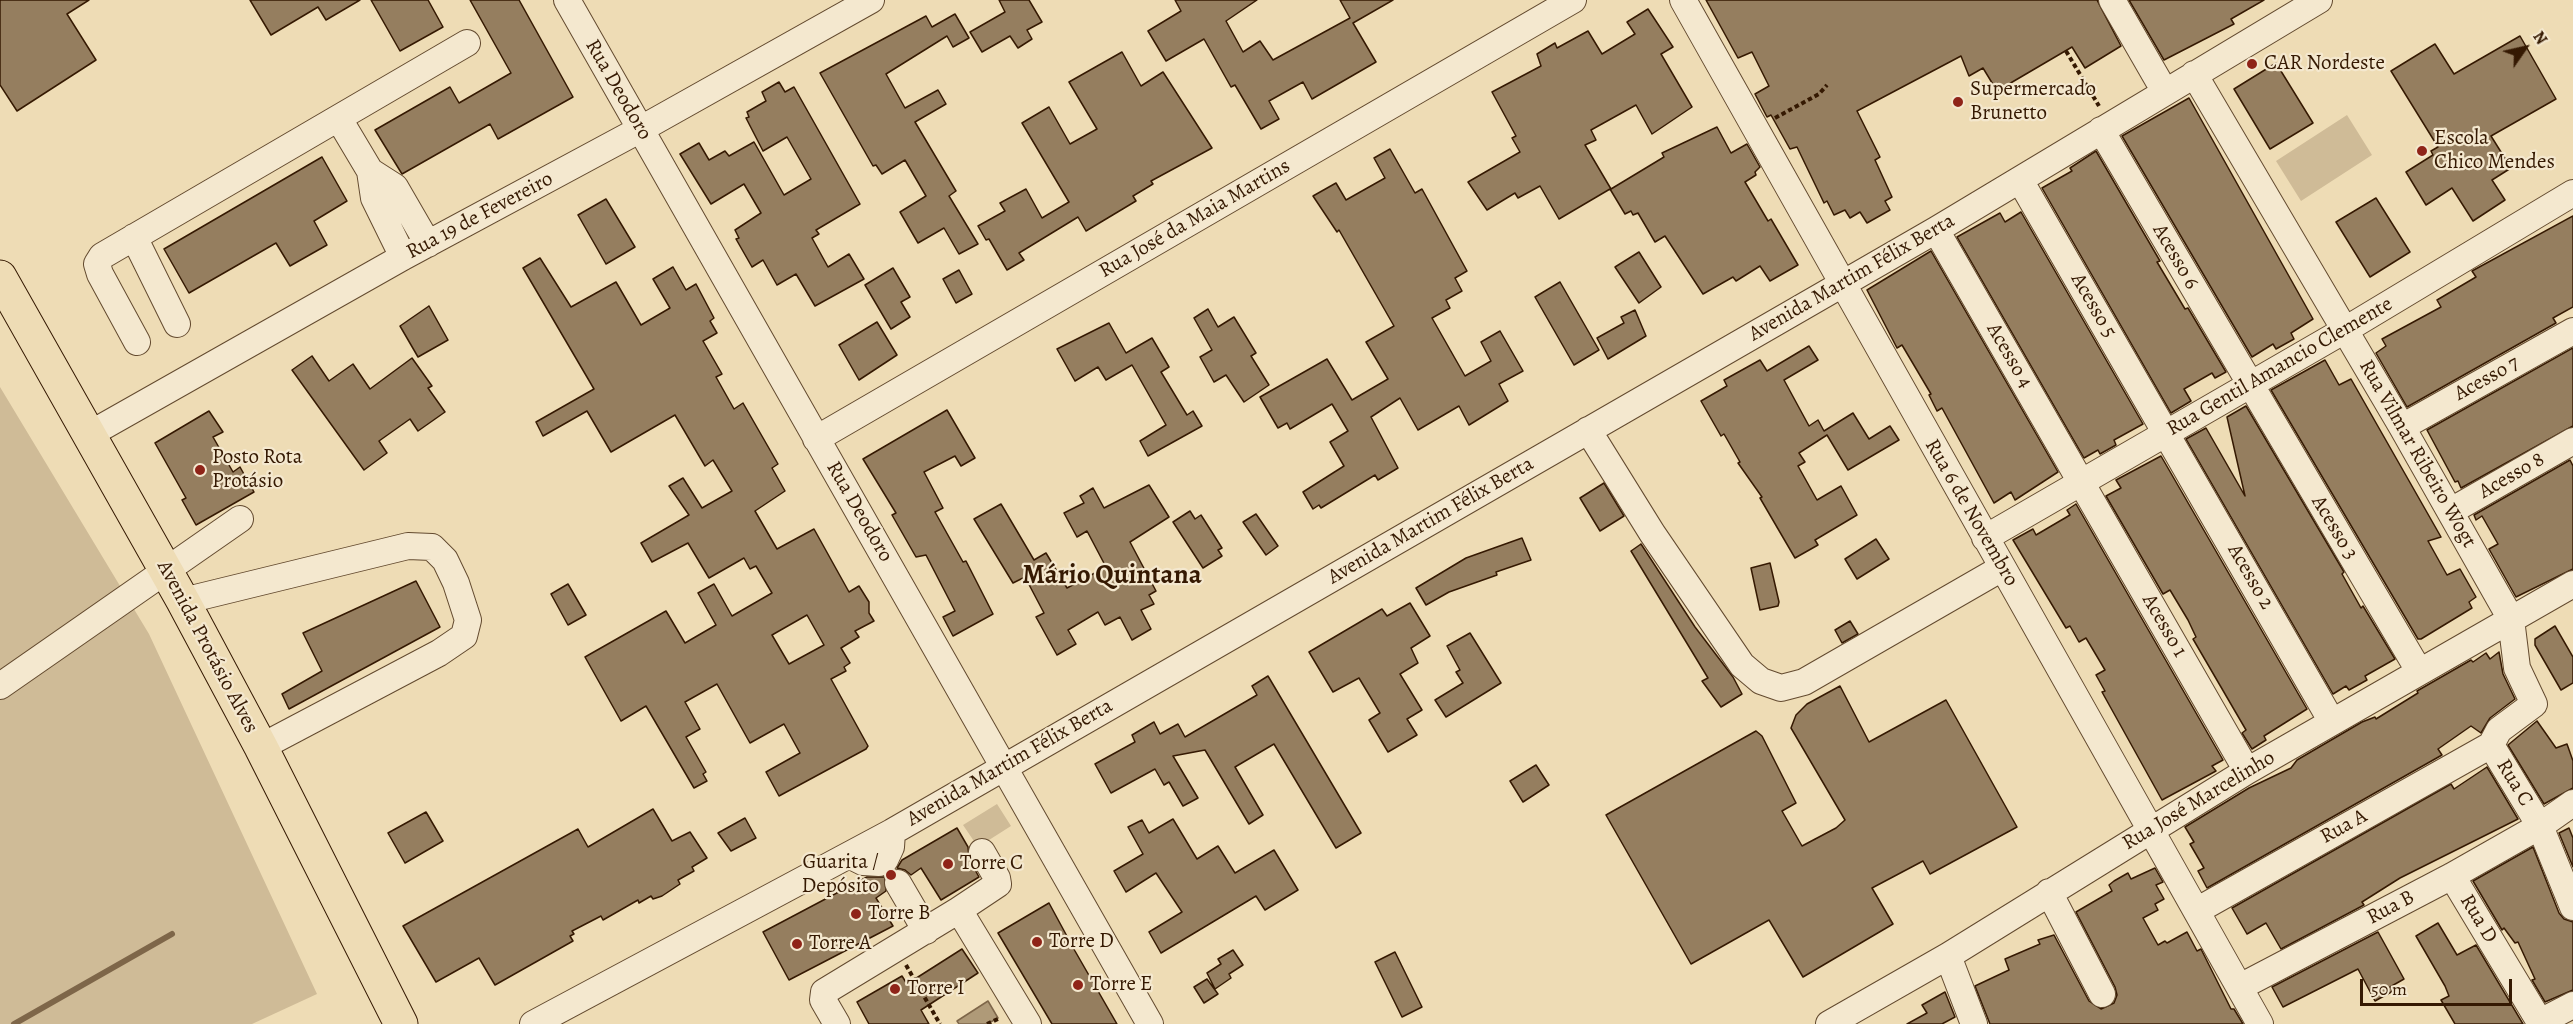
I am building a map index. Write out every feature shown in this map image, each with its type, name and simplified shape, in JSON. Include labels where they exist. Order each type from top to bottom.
[{"type":"main road","name":"Avenida Protásio Alves","points":[[0,277],[167,571],[261,747],[401,1024]]},
{"type":"street","name":"Rua Deodoro","points":[[567,0],[816,439],[1005,765],[1150,1024]]},
{"type":"street","name":"Rua 19 de Fevereiro","points":[[90,434],[403,257],[640,129],[871,0]]},
{"type":"street","name":"Rua José da Maia Martins","points":[[816,439],[1573,0]]},
{"type":"street","name":"Rua 6 de Novembro","points":[[1683,0],[1841,284],[2152,828],[2260,1024]]},
{"type":"street","points":[[2112,0],[2165,92]]},
{"type":"street","name":"Avenida Martim Félix Berta","points":[[532,1024],[892,832],[1936,230],[2319,0]]},
{"type":"street","points":[[137,342],[97,264],[102,256],[467,43]]},
{"type":"street","name":"Rua Vilmar Ribeiro Wogt","points":[[2194,74],[2451,511],[2511,619]]},
{"type":"street","points":[[339,119],[370,171],[374,198],[403,257]]},
{"type":"street","name":"Acesso 6","points":[[2105,128],[2248,384]]},
{"type":"street","points":[[370,171],[395,187],[428,244]]},
{"type":"street","name":"Acesso 5","points":[[2020,180],[2167,432]]},
{"type":"street","name":"Rua Gentil Amancio Clemente","points":[[1985,538],[2345,330],[2573,193]]},
{"type":"street","name":"Acesso 4","points":[[1936,230],[2081,482]]},
{"type":"street","points":[[134,237],[177,324]]},
{"type":"street","name":"Acesso 7","points":[[2402,427],[2573,331]]},
{"type":"street","name":"Acesso 3","points":[[2248,384],[2419,671]]},
{"type":"street","points":[[1588,430],[1652,533],[1742,665],[1761,681],[1780,688],[1804,682],[2002,568]]},
{"type":"street","name":"Acesso 2","points":[[2167,432],[2332,722]]},
{"type":"street","name":"Acesso 8","points":[[2451,511],[2573,441]]},
{"type":"street","name":"Acesso 1","points":[[2081,482],[2247,771]]},
{"type":"street","points":[[0,686],[240,519]]},
{"type":"street","points":[[183,601],[408,546],[432,547],[445,560],[456,583],[468,620],[464,636],[439,653],[261,747]]},
{"type":"street","name":"Rua José Marcelinho","points":[[1829,1024],[1948,956],[2247,771],[2573,584]]},
{"type":"street","name":"Rua C","points":[[2511,619],[2517,668],[2534,704],[2499,730],[2491,745],[2540,826],[2572,904]]},
{"type":"street","name":"Rua A","points":[[2198,910],[2491,745]]},
{"type":"street","name":"Rua C","points":[[2540,826],[2573,803]]},
{"type":"street","name":"Rua B","points":[[2240,987],[2452,876],[2540,826]]},
{"type":"street","points":[[887,871],[892,832]]},
{"type":"street","points":[[837,1024],[823,1000],[824,992],[897,949],[998,884],[982,852]]},
{"type":"street","points":[[849,855],[887,871],[924,932]]},
{"type":"street","name":"Rua D","points":[[2452,876],[2540,1023]]},
{"type":"street","points":[[2049,892],[2102,994]]},
{"type":"street","points":[[959,910],[1028,1024]]},
{"type":"street","points":[[1948,956],[1974,1024]]},
{"type":"street","points":[[2540,1023],[2573,1005]]},
{"type":"path","points":[[2066,51],[2105,128]]},
{"type":"path","points":[[1755,129],[1819,94],[1827,85]]},
{"type":"path","points":[[897,949],[940,1024]]},
{"type":"shaded area","points":[[2347,115],[2372,155],[2301,201],[2276,161]]},
{"type":"shaded area","points":[[0,387],[149,634],[317,994],[252,1024],[0,1024]]},
{"type":"shaded area","points":[[997,804],[1011,826],[978,847],[963,825]]},
{"type":"shaded area","points":[[988,1001],[998,1018],[987,1024],[959,1024],[957,1021]]},
{"type":"building","points":[[0,0],[89,0],[67,14],[96,60],[17,111],[0,85]]},
{"type":"building","points":[[250,0],[360,0],[326,20],[318,7],[271,35]]},
{"type":"building","points":[[371,0],[428,0],[443,27],[400,51]]},
{"type":"building","points":[[470,0],[519,0],[573,97],[498,139],[490,124],[402,174],[375,130],[450,87],[459,103],[511,73]]},
{"type":"building","points":[[999,0],[1029,0],[1042,22],[1027,30],[1032,39],[1018,48],[1010,36],[982,52],[970,32],[1005,12]]},
{"type":"building","points":[[1175,0],[1257,0],[1226,21],[1243,52],[1260,41],[1273,60],[1350,18],[1340,0],[1393,0],[1353,23],[1376,62],[1312,99],[1303,82],[1269,101],[1279,119],[1261,129],[1235,85],[1231,87],[1204,39],[1166,61],[1148,31],[1181,11]]},
{"type":"building","points":[[1706,0],[2097,0],[2121,46],[2085,68],[2072,47],[1997,91],[1983,68],[1969,76],[1961,56],[1857,111],[1880,157],[1875,160],[1892,197],[1885,201],[1890,210],[1867,223],[1860,212],[1850,218],[1845,210],[1834,215],[1827,201],[1824,203],[1797,147],[1790,149],[1771,115],[1767,117],[1755,94],[1769,86],[1752,52],[1738,58]]},
{"type":"building","points":[[2129,0],[2264,0],[2231,19],[2234,24],[2164,60]]},
{"type":"building","points":[[1648,9],[1673,47],[1661,54],[1692,107],[1652,134],[1636,105],[1591,130],[1596,140],[1585,145],[1611,189],[1664,157],[1662,153],[1717,127],[1731,153],[1747,144],[1760,167],[1755,172],[1756,175],[1745,182],[1768,221],[1771,219],[1798,265],[1770,281],[1760,266],[1736,281],[1733,277],[1703,294],[1665,236],[1655,242],[1638,213],[1633,215],[1631,211],[1625,214],[1610,189],[1559,219],[1540,186],[1518,198],[1515,193],[1487,210],[1468,182],[1520,152],[1512,138],[1516,136],[1492,92],[1541,66],[1537,54],[1555,43],[1557,48],[1588,31],[1602,54],[1635,34],[1627,22]]},
{"type":"building","points":[[955,14],[969,38],[953,47],[947,36],[886,74],[905,108],[938,90],[946,104],[915,122],[956,191],[949,196],[978,244],[959,254],[944,228],[918,243],[900,212],[926,196],[905,160],[882,174],[876,165],[873,166],[820,73],[926,16],[932,27]]},
{"type":"building","points":[[2520,36],[2556,99],[2491,136],[2511,168],[2492,180],[2505,200],[2473,221],[2452,188],[2426,205],[2406,172],[2433,155],[2431,151],[2438,147],[2391,71],[2435,44],[2454,74]]},
{"type":"building","points":[[1122,52],[1141,86],[1163,72],[1212,148],[1151,181],[1153,184],[1133,196],[1136,201],[1086,231],[1078,217],[1019,253],[1024,260],[1007,270],[989,239],[986,240],[978,226],[1005,211],[1000,203],[1026,189],[1042,218],[1069,202],[1022,123],[1049,107],[1070,144],[1097,129],[1069,82]]},
{"type":"building","points":[[2276,63],[2313,123],[2270,149],[2234,89]]},
{"type":"building","points":[[779,82],[785,92],[794,87],[860,204],[816,230],[819,234],[812,238],[828,267],[849,254],[864,279],[815,306],[796,274],[777,285],[763,260],[752,267],[736,239],[739,238],[735,230],[761,213],[744,184],[711,204],[680,154],[699,143],[709,160],[725,151],[729,156],[754,142],[784,195],[811,179],[787,137],[763,151],[746,118],[749,117],[747,112],[766,101],[762,92]]},
{"type":"building","points":[[2189,98],[2313,319],[2291,333],[2294,339],[2276,349],[2273,344],[2252,357],[2122,136]]},
{"type":"building","points":[[1390,149],[1415,193],[1422,189],[1467,271],[1455,278],[1462,291],[1446,300],[1450,308],[1432,318],[1465,376],[1491,361],[1481,342],[1500,331],[1523,371],[1499,384],[1508,401],[1469,425],[1459,406],[1418,430],[1400,398],[1371,417],[1398,468],[1378,480],[1375,475],[1321,508],[1319,505],[1313,509],[1303,492],[1344,466],[1330,442],[1348,431],[1332,404],[1290,429],[1287,423],[1278,428],[1260,397],[1327,359],[1352,400],[1388,379],[1366,342],[1394,326],[1339,230],[1337,232],[1313,196],[1336,183],[1346,200],[1385,178],[1374,158]]},
{"type":"building","points":[[2096,151],[2160,261],[2157,262],[2185,309],[2188,308],[2226,372],[2215,378],[2212,373],[2184,389],[2191,401],[2171,413],[2042,188],[2072,171],[2070,168]]},
{"type":"building","points":[[322,157],[347,201],[314,221],[327,245],[290,266],[276,243],[189,293],[164,249]]},
{"type":"building","points":[[2376,198],[2410,252],[2370,277],[2336,222]]},
{"type":"building","points":[[606,199],[635,247],[606,264],[578,215]]},
{"type":"building","points":[[2021,212],[2143,424],[2114,440],[2116,445],[2100,454],[2098,450],[2084,458],[1957,237],[2000,213],[2005,222]]},
{"type":"building","points":[[2573,216],[2573,307],[2553,318],[2556,323],[2407,407],[2376,353],[2386,346],[2382,339],[2441,307],[2437,300],[2476,277],[2472,271]]},
{"type":"building","points":[[1931,251],[2058,472],[2015,500],[2011,492],[1994,503],[1942,408],[1937,411],[1929,395],[1931,394],[1902,345],[1897,348],[1867,290]]},
{"type":"building","points":[[1639,252],[1661,287],[1639,303],[1615,267]]},
{"type":"building","points":[[540,258],[571,307],[616,282],[641,325],[670,308],[653,279],[673,267],[686,290],[696,284],[714,318],[710,321],[717,333],[703,341],[722,374],[716,377],[734,409],[743,403],[778,464],[772,468],[785,491],[755,511],[777,549],[814,529],[849,592],[859,586],[869,602],[869,613],[874,621],[855,631],[859,637],[841,648],[850,663],[844,667],[846,671],[831,679],[868,746],[866,749],[779,796],[766,772],[800,753],[784,724],[750,743],[717,684],[685,702],[700,729],[686,737],[706,772],[703,774],[707,781],[694,788],[646,706],[621,721],[585,657],[666,611],[685,643],[716,625],[698,593],[714,584],[732,616],[772,593],[756,566],[750,569],[744,558],[709,578],[688,543],[652,562],[641,543],[689,515],[669,486],[683,478],[702,508],[732,491],[713,460],[705,466],[675,415],[611,452],[587,411],[543,436],[536,422],[594,389],[523,268]],"holes":[[[807,615],[824,645],[789,664],[772,635]]]},
{"type":"building","points":[[893,268],[910,297],[901,302],[910,317],[891,329],[865,285]]},
{"type":"building","points":[[959,270],[972,294],[956,303],[943,279]]},
{"type":"building","points":[[1560,282],[1599,350],[1574,365],[1535,297]]},
{"type":"building","points":[[429,306],[448,340],[418,357],[400,326]]},
{"type":"building","points":[[1208,309],[1218,327],[1234,317],[1256,353],[1251,356],[1269,385],[1244,402],[1226,375],[1214,382],[1200,357],[1212,350],[1194,318]]},
{"type":"building","points":[[1635,310],[1646,336],[1608,359],[1597,338],[1624,323],[1621,317]]},
{"type":"building","points":[[877,322],[897,355],[859,380],[839,345]]},
{"type":"building","points":[[1109,323],[1126,353],[1152,338],[1169,367],[1161,372],[1187,415],[1193,411],[1202,426],[1148,456],[1140,441],[1166,425],[1132,365],[1106,380],[1098,367],[1075,381],[1057,349]]},
{"type":"building","points":[[1809,346],[1818,360],[1784,380],[1809,426],[1818,420],[1824,431],[1853,413],[1869,439],[1890,426],[1899,440],[1848,470],[1827,435],[1799,453],[1805,462],[1798,466],[1817,500],[1841,486],[1857,515],[1815,540],[1818,545],[1795,558],[1760,498],[1762,497],[1738,463],[1740,462],[1724,434],[1721,436],[1701,401],[1727,386],[1724,380],[1760,360],[1767,371]]},
{"type":"building","points":[[2573,348],[2573,426],[2461,488],[2458,481],[2455,482],[2427,430]]},
{"type":"building","points":[[312,356],[329,381],[353,364],[370,389],[412,358],[432,386],[428,388],[445,412],[418,431],[410,419],[379,441],[387,453],[364,470],[292,370]]},
{"type":"building","points":[[2325,360],[2339,385],[2351,379],[2441,537],[2428,541],[2447,575],[2460,569],[2476,597],[2469,602],[2472,608],[2421,639],[2418,639],[2271,390]]},
{"type":"building","points":[[2246,406],[2344,572],[2342,574],[2361,608],[2363,606],[2395,659],[2365,676],[2367,680],[2349,690],[2346,686],[2333,694],[2186,439],[2206,428],[2245,496],[2227,417]]},
{"type":"building","points":[[947,410],[975,458],[961,466],[955,456],[924,472],[943,508],[935,512],[963,562],[966,561],[993,614],[953,636],[943,617],[955,611],[926,555],[916,557],[892,515],[896,513],[863,459]]},
{"type":"building","name":"Posto Rota Protásio","points":[[209,411],[223,432],[213,437],[233,472],[240,467],[254,492],[196,525],[182,500],[186,498],[155,443]]},
{"type":"building","points":[[2161,456],[2307,709],[2264,736],[2266,740],[2252,749],[2242,733],[2246,730],[2193,639],[2196,637],[2188,620],[2170,590],[2163,594],[2106,496],[2121,488],[2116,480]]},
{"type":"building","points":[[2570,460],[2573,466],[2573,569],[2516,597],[2489,549],[2498,544],[2482,516],[2476,520],[2474,515]]},
{"type":"building","points":[[1604,483],[1624,516],[1600,531],[1580,498]]},
{"type":"building","points":[[1149,485],[1169,517],[1130,542],[1156,591],[1149,595],[1154,604],[1141,610],[1151,629],[1132,640],[1120,617],[1105,625],[1098,612],[1068,630],[1076,644],[1057,655],[1036,617],[1044,613],[1025,577],[1013,583],[974,519],[1001,504],[1034,560],[1046,553],[1067,588],[1106,567],[1087,531],[1077,537],[1064,513],[1084,503],[1080,496],[1093,488],[1104,508]]},
{"type":"building","points":[[2076,504],[2223,760],[2212,766],[2216,771],[2162,800],[2102,692],[2105,691],[2096,675],[2105,670],[2086,638],[2079,642],[2070,626],[2066,628],[2013,540],[2033,529],[2036,535],[2070,515],[2067,510]]},
{"type":"building","points":[[1190,511],[1195,519],[1201,515],[1222,548],[1218,550],[1222,556],[1203,568],[1173,522]]},
{"type":"building","points":[[1256,514],[1278,546],[1266,555],[1243,522]]},
{"type":"building","points":[[1522,538],[1531,560],[1449,592],[1426,605],[1416,588],[1466,558]]},
{"type":"building","points":[[1876,539],[1889,559],[1857,579],[1845,559]]},
{"type":"building","points":[[1641,544],[1695,627],[1733,677],[1742,694],[1721,707],[1702,681],[1708,678],[1631,551]]},
{"type":"building","points":[[1770,563],[1779,602],[1778,606],[1760,610],[1751,568]]},
{"type":"building","points":[[416,581],[440,627],[289,709],[282,694],[322,671],[303,633]]},
{"type":"building","points":[[568,584],[586,615],[568,625],[551,594]]},
{"type":"building","points":[[1410,603],[1430,636],[1411,648],[1418,663],[1400,674],[1422,710],[1407,719],[1417,735],[1388,752],[1369,720],[1380,713],[1359,678],[1333,692],[1309,652],[1382,609],[1387,616]]},
{"type":"building","points":[[1850,621],[1858,634],[1842,643],[1835,630]]},
{"type":"building","points":[[2555,626],[2573,657],[2573,683],[2561,690],[2535,645],[2535,639]]},
{"type":"building","points":[[1470,633],[1501,683],[1446,717],[1435,700],[1463,683],[1456,672],[1460,670],[1447,646]]},
{"type":"building","points":[[2499,652],[2503,674],[2515,699],[2490,718],[2481,733],[2471,726],[2438,749],[2442,755],[2207,888],[2198,871],[2204,868],[2190,844],[2194,842],[2185,827],[2249,788],[2291,768],[2297,760],[2362,722],[2375,717],[2376,719],[2418,693],[2417,691],[2471,660],[2473,662],[2486,653],[2490,659]]},
{"type":"building","points":[[1268,676],[1361,833],[1336,848],[1274,744],[1235,767],[1263,815],[1249,824],[1205,750],[1173,756],[1198,798],[1183,806],[1169,782],[1164,785],[1155,769],[1111,793],[1095,764],[1135,742],[1132,735],[1154,722],[1160,734],[1178,724],[1185,737],[1257,695],[1252,686]]},
{"type":"building","points":[[1840,686],[1869,742],[1946,700],[2017,827],[1930,874],[1923,861],[1872,888],[1893,924],[1803,977],[1769,920],[1691,964],[1606,815],[1756,731],[1762,736],[1796,803],[1782,811],[1802,846],[1836,828],[1845,820],[1791,728],[1796,715],[1807,704]]},
{"type":"building","points":[[2537,721],[2556,748],[2567,744],[2573,761],[2573,788],[2544,804],[2508,745]]},
{"type":"building","points":[[1536,765],[1549,785],[1523,802],[1510,781]]},
{"type":"building","points":[[2487,767],[2518,819],[2400,878],[2362,902],[2364,905],[2281,949],[2266,923],[2247,934],[2232,908],[2451,784],[2454,789]]},
{"type":"building","points":[[653,809],[672,841],[690,832],[707,858],[692,867],[694,871],[678,880],[680,884],[662,896],[653,899],[651,896],[639,903],[638,900],[603,920],[601,916],[572,931],[574,934],[570,936],[573,941],[495,985],[479,958],[436,982],[403,926],[578,829],[588,847]]},
{"type":"building","points":[[426,812],[443,841],[405,863],[388,833]]},
{"type":"building","points":[[745,818],[756,838],[731,851],[718,833]]},
{"type":"building","points":[[1173,819],[1197,859],[1218,846],[1235,873],[1274,850],[1298,890],[1265,910],[1256,896],[1161,953],[1149,932],[1182,912],[1156,873],[1126,892],[1114,871],[1143,854],[1128,827],[1142,820],[1149,833]]},
{"type":"building","name":"Torre C","points":[[957,828],[968,847],[969,859],[979,877],[941,900],[921,868],[911,875],[897,868],[902,860]]},
{"type":"building","points":[[2569,828],[2573,838],[2573,867],[2559,833]]},
{"type":"building","points":[[2533,847],[2559,913],[2564,919],[2573,922],[2573,990],[2545,1002],[2532,980],[2535,979],[2518,942],[2515,943],[2504,928],[2502,930],[2473,881]]},
{"type":"building","points":[[2155,868],[2163,882],[2156,885],[2164,899],[2155,904],[2158,910],[2143,918],[2158,945],[2165,941],[2167,943],[2187,932],[2197,951],[2201,949],[2231,1009],[2234,1009],[2243,1024],[1990,1024],[1975,986],[2009,970],[2005,959],[2040,944],[2038,940],[2054,935],[2089,1001],[2101,1009],[2114,1003],[2117,995],[2115,987],[2076,912],[2112,891],[2109,885],[2128,873],[2131,879]]},
{"type":"building","points":[[867,877],[885,877],[886,891],[876,898],[893,926],[789,980],[763,932]]},
{"type":"building","points":[[1049,903],[1117,1024],[1052,1024],[998,933]]},
{"type":"building","points":[[2438,923],[2457,955],[2476,945],[2523,1024],[2455,1024],[2441,1000],[2449,996],[2445,986],[2416,936]]},
{"type":"building","points":[[2378,932],[2404,979],[2390,987],[2393,991],[2375,1001],[2358,969],[2283,1007],[2272,987]]},
{"type":"building","points":[[962,949],[978,973],[921,1010],[929,1024],[869,1024],[857,1002],[902,976],[907,984]]},
{"type":"building","points":[[1233,950],[1243,965],[1229,974],[1231,978],[1215,989],[1207,973],[1221,964],[1218,959]]},
{"type":"building","points":[[1395,952],[1422,1007],[1402,1017],[1375,962]]},
{"type":"building","points":[[1207,979],[1218,994],[1204,1003],[1194,987]]},
{"type":"building","points":[[1945,992],[1955,1017],[1942,1024],[1907,1024],[1927,1013],[1922,1005]]},
{"type":"waterway","points":[[14,1024],[172,934]]},
{"type":"place","name":"CAR Nordeste","points":[[2252,64]]},
{"type":"place","name":"Supermercado Brunetto","points":[[1958,102]]},
{"type":"place","name":"Escola Chico Mendes","points":[[2422,151]]},
{"type":"place","name":"Posto Rota Protásio","points":[[200,470]]},
{"type":"place","name":"Torre C","points":[[948,864]]},
{"type":"place","name":"Guarita / Depósito","points":[[891,875]]},
{"type":"place","name":"Torre B","points":[[856,914]]},
{"type":"place","name":"Torre D","points":[[1037,942]]},
{"type":"place","name":"Torre A","points":[[797,944]]},
{"type":"place","name":"Torre E","points":[[1078,985]]},
{"type":"place","name":"Torre I","points":[[895,989]]},
{"type":"district","name":"Mário Quintana","points":[[1112,576]]}]
